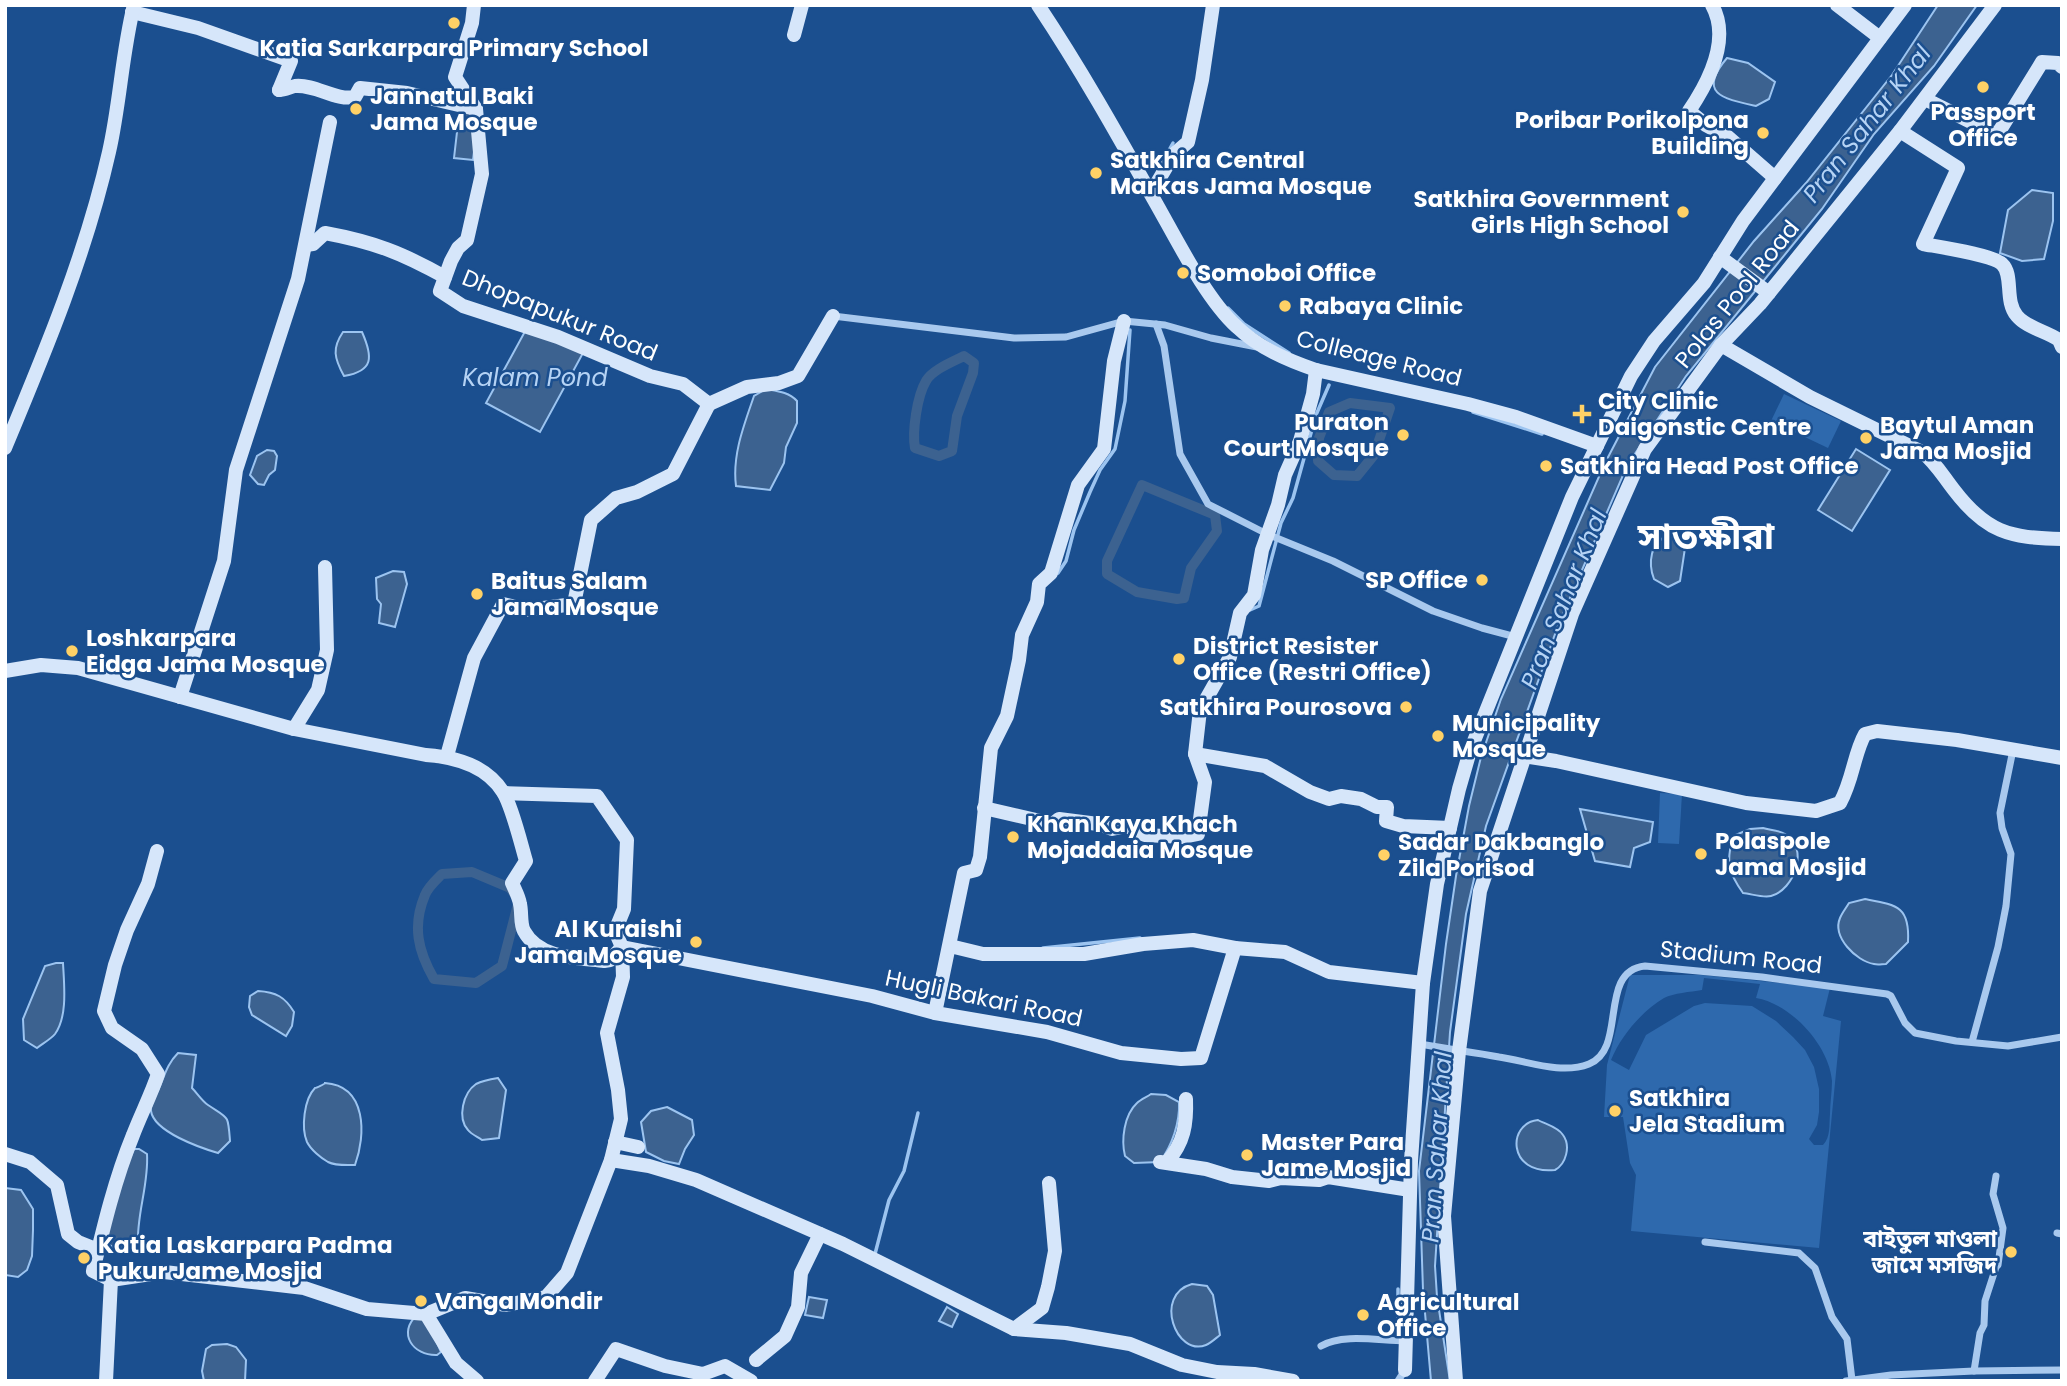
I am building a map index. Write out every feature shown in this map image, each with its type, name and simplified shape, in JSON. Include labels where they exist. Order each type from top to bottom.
[{"type":"street","name":"Dhopapukur Road","points":[[474,5],[472,23],[455,77],[476,109],[482,174],[467,240],[458,248],[440,290],[463,306],[558,337],[650,376],[683,384],[709,404]]},
{"type":"street","points":[[793,35],[802,5]]},
{"type":"street","name":"Colleage Road","points":[[1038,5],[1069,51],[1188,260],[1235,326],[1268,349],[1292,362],[1316,370],[1468,404],[1516,417],[1597,446]]},
{"type":"street","points":[[1151,193],[1174,154],[1188,142],[1202,80],[1213,5]]},
{"type":"street","points":[[1712,5],[1718,28],[1715,60],[1705,87],[1689,111],[1706,125],[1728,137],[1775,178]]},
{"type":"street","points":[[1836,5],[1880,38]]},
{"type":"street","points":[[1402,1377],[1423,983],[1437,884],[1470,751],[1572,498],[1631,376],[1654,341],[1704,283],[1743,221],[1905,5]]},
{"type":"street","name":"Polas Pool Road","points":[[1456,1381],[1444,1216],[1459,1051],[1480,891],[1572,614],[1644,449],[1721,345],[1769,293],[1925,99],[1995,5]]},
{"type":"street","points":[[5,448],[58,321],[90,220],[109,152],[133,8],[291,61],[279,90],[296,86],[328,92],[346,99],[355,97],[360,88],[407,93],[476,109]]},
{"type":"street","points":[[1925,99],[1997,135],[2042,62],[2058,63],[2062,67]]},
{"type":"street","points":[[180,697],[224,561],[236,470],[298,279],[330,122]]},
{"type":"street","points":[[1899,131],[1958,168],[1923,244],[1989,257],[2000,262],[2005,267],[2010,305],[2016,315],[2027,324],[2059,340],[2062,347]]},
{"type":"street","points":[[306,245],[313,244],[326,233],[359,239],[406,255],[445,278]]},
{"type":"street","points":[[1720,257],[1769,293]]},
{"type":"street","points":[[447,756],[474,658],[503,604],[528,610],[574,604],[591,520],[616,498],[637,492],[673,474],[709,404],[747,387],[779,383],[798,376],[833,316],[1014,338],[1066,337],[1124,321],[1156,324],[1268,349]]},
{"type":"street","points":[[935,1013],[964,873],[976,870],[980,857],[991,748],[1007,716],[1022,635],[1037,602],[1039,584],[1051,573],[1078,485],[1104,449],[1114,360],[1124,321]]},
{"type":"street","points":[[1156,324],[1164,346],[1180,454],[1208,504],[1267,534],[1333,561],[1433,611],[1516,637]]},
{"type":"street","points":[[1721,345],[1810,397],[1922,452],[1932,460],[1963,503],[1984,523],[2021,537],[2062,539]]},
{"type":"street","points":[[984,808],[1049,823],[1059,819],[1098,824],[1112,829],[1127,826],[1145,835],[1198,834],[1205,782],[1195,754],[1200,710],[1230,657],[1240,613],[1254,594],[1267,534],[1285,475],[1300,441],[1313,394],[1316,370]]},
{"type":"street","points":[[293,729],[318,690],[327,650],[326,567]]},
{"type":"street","points":[[5,671],[41,665],[78,668],[293,729],[426,755],[447,756],[468,763],[485,772],[504,793],[526,861],[512,883],[520,902],[523,930],[536,945],[566,957],[610,960],[622,947]]},
{"type":"street","points":[[1523,756],[1746,803],[1816,811],[1840,803],[1849,785],[1865,734],[1877,732],[1926,737],[2062,758]]},
{"type":"street","points":[[1972,1042],[2007,906],[2011,854],[2000,813],[2013,750]]},
{"type":"street","points":[[1195,754],[1265,766],[1310,792],[1329,799],[1340,796],[1361,799],[1377,807],[1387,807],[1386,821],[1403,826],[1450,828]]},
{"type":"street","points":[[157,851],[148,884],[115,965],[104,1012],[112,1028],[142,1049],[159,1074],[129,1145],[98,1244],[93,1271],[111,1280],[164,1272],[304,1288],[367,1309],[426,1314],[465,1298],[506,1305],[547,1297],[567,1273],[611,1160],[621,1119],[607,1033],[623,977],[622,947],[615,930],[624,909],[627,840],[597,796],[504,793]]},
{"type":"street","points":[[950,946],[983,954],[1084,954],[1143,944],[1193,940],[1235,948],[1284,952],[1329,972],[1423,983]]},
{"type":"street","name":"Hugli Bakari Road","points":[[622,947],[872,996],[935,1013],[1046,1032],[1121,1053],[1181,1059],[1201,1058],[1235,948]]},
{"type":"street","name":"Stadium Road","points":[[1420,1044],[1549,1067],[1591,1064],[1602,1052],[1609,1038],[1619,987],[1626,973],[1645,966],[1887,993],[1905,1023],[1915,1033],[2008,1046],[2062,1037]]},
{"type":"street","points":[[1186,1099],[1187,1119],[1184,1135],[1176,1152],[1164,1162],[1206,1169],[1232,1177],[1269,1181],[1281,1178],[1319,1180],[1328,1177],[1410,1190]]},
{"type":"street","points":[[615,1142],[638,1147]]},
{"type":"street","points":[[5,1154],[30,1162],[57,1185],[68,1234],[78,1242],[98,1250]]},
{"type":"street","points":[[611,1160],[649,1166],[696,1180],[820,1234],[1014,1329],[1066,1332],[1130,1344],[1182,1365],[1293,1381]]},
{"type":"street","points":[[1974,1370],[1980,1333],[1984,1325],[1985,1301],[1998,1265],[2003,1228],[1993,1194],[1996,1176]]},
{"type":"street","points":[[1014,1329],[1042,1308],[1048,1287],[1055,1251],[1048,1183]]},
{"type":"street","points":[[756,1360],[785,1336],[798,1307],[801,1273],[820,1234]]},
{"type":"street","points":[[1705,1242],[1799,1253],[1815,1268],[1832,1317],[1847,1339],[1849,1380],[1974,1370],[2062,1370]]},
{"type":"street","points":[[106,1381],[111,1280]]},
{"type":"street","points":[[426,1314],[456,1363],[477,1381]]},
{"type":"street","points":[[1321,1346],[1342,1340],[1405,1341]]},
{"type":"street","points":[[595,1381],[617,1349],[665,1366],[703,1374],[725,1366],[751,1381]]},
{"type":"shaded area","points":[[1784,394],[1841,421],[1828,448],[1771,421]]},
{"type":"shaded area","points":[[1660,793],[1682,794],[1679,844],[1658,843]]},
{"type":"shaded area","points":[[1630,975],[1701,975],[1830,988],[1823,1016],[1841,1021],[1819,1248],[1631,1231],[1636,1175],[1630,1163],[1623,1117],[1604,1117],[1607,1065]],"holes":[[[1704,978],[1760,984],[1756,998],[1782,1008],[1795,1017],[1816,1040],[1824,1054],[1832,1081],[1829,1130],[1823,1145],[1814,1145],[1809,1139],[1817,1125],[1819,1112],[1819,1089],[1814,1067],[1805,1050],[1793,1037],[1776,1021],[1752,1006],[1705,1003],[1694,1006],[1646,1035],[1629,1070],[1611,1060],[1633,1025],[1647,1010],[1664,998],[1702,990]]]},
{"type":"water","name":"Pran Sahar Khal","points":[[1938,5],[1977,5],[1934,66],[1874,134],[1822,209],[1686,376],[1627,466],[1559,623],[1486,826],[1466,914],[1450,1032],[1435,1266],[1450,1381],[1431,1381],[1423,1290],[1419,1171],[1456,876],[1481,757],[1501,699],[1605,463],[1655,367],[1754,241],[1806,183],[1892,75]]},
{"type":"water","points":[[1727,58],[1748,63],[1775,82],[1769,99],[1756,106],[1734,101],[1718,93],[1714,80]]},
{"type":"water","points":[[460,106],[479,109],[473,160],[454,158]]},
{"type":"water","points":[[2032,190],[2053,193],[2053,221],[2044,259],[2022,261],[2000,253],[2008,210]]},
{"type":"water","name":"Kalam Pond","points":[[529,324],[583,353],[540,432],[486,403]]},
{"type":"water","points":[[343,332],[362,332],[369,356],[361,371],[344,376],[336,353],[337,343]]},
{"type":"water","points":[[766,389],[787,394],[797,401],[797,423],[786,447],[784,463],[770,490],[736,486],[737,452],[743,429],[754,396]]},
{"type":"water","points":[[1856,449],[1890,470],[1852,531],[1818,510]]},
{"type":"water","points":[[267,450],[274,451],[277,456],[275,470],[264,485],[258,484],[250,475],[257,456]]},
{"type":"water","points":[[1668,536],[1683,540],[1685,548],[1680,581],[1668,587],[1654,579],[1651,560],[1657,543]]},
{"type":"water","points":[[393,571],[404,572],[407,584],[395,627],[379,623],[381,604],[377,599],[376,578]]},
{"type":"water","points":[[1580,809],[1653,822],[1650,842],[1634,848],[1630,867],[1595,861]]},
{"type":"water","points":[[1763,828],[1783,833],[1793,840],[1797,849],[1798,858],[1792,877],[1786,886],[1771,896],[1743,893],[1731,873],[1729,860],[1733,836],[1750,829]]},
{"type":"water","points":[[1865,899],[1899,909],[1907,921],[1908,942],[1886,964],[1874,964],[1860,958],[1847,947],[1839,933],[1840,918],[1849,903]]},
{"type":"water","points":[[63,963],[62,1018],[55,1034],[37,1048],[24,1040],[23,1019],[45,966]]},
{"type":"water","points":[[258,991],[279,996],[294,1012],[292,1026],[286,1036],[252,1015],[249,1007],[250,996]]},
{"type":"water","points":[[178,1053],[196,1055],[192,1088],[228,1121],[230,1141],[218,1153],[179,1138],[154,1119],[151,1111],[153,1101],[169,1065]]},
{"type":"water","points":[[498,1078],[506,1090],[499,1138],[482,1140],[465,1125],[463,1106],[468,1093],[476,1084]]},
{"type":"water","points":[[325,1083],[339,1086],[356,1102],[360,1114],[361,1140],[355,1165],[328,1162],[316,1154],[307,1142],[304,1129],[308,1099],[315,1088]]},
{"type":"water","points":[[1151,1094],[1166,1095],[1179,1102],[1177,1126],[1160,1162],[1134,1163],[1125,1156],[1125,1128],[1133,1108]]},
{"type":"water","points":[[667,1107],[692,1120],[694,1135],[679,1164],[664,1161],[646,1152],[641,1122],[651,1111]]},
{"type":"water","points":[[1538,1120],[1558,1130],[1567,1144],[1562,1164],[1555,1170],[1528,1165],[1520,1157],[1517,1138],[1528,1123]]},
{"type":"water","points":[[134,1149],[147,1154],[138,1246],[117,1248],[107,1242],[106,1223]]},
{"type":"water","points":[[5,1188],[21,1190],[33,1209],[32,1256],[27,1270],[18,1277],[5,1275]]},
{"type":"water","points":[[1192,1284],[1207,1286],[1213,1295],[1220,1335],[1206,1345],[1195,1346],[1186,1342],[1173,1323],[1171,1311],[1174,1300],[1180,1290]]},
{"type":"water","points":[[809,1297],[827,1300],[823,1318],[805,1315]]},
{"type":"water","points":[[947,1307],[958,1314],[952,1327],[939,1321]]},
{"type":"water","points":[[425,1314],[441,1352],[437,1355],[421,1352],[410,1342],[408,1336],[411,1322],[417,1315]]},
{"type":"water","points":[[227,1344],[236,1347],[246,1360],[245,1381],[204,1381],[202,1371],[206,1349],[212,1345]]},
{"type":"waterway","points":[[1168,152],[1173,143]]},
{"type":"waterway","points":[[1228,308],[1244,324],[1289,353]]},
{"type":"waterway","points":[[1058,573],[1066,561],[1074,530],[1100,470],[1115,449],[1125,401],[1130,330]]},
{"type":"waterway","points":[[964,356],[974,363],[973,373],[957,416],[952,451],[939,456],[915,448],[916,414],[926,381],[937,370],[964,356]]},
{"type":"waterway","points":[[1250,610],[1259,606],[1281,523],[1293,498],[1316,415],[1329,385]]},
{"type":"waterway","points":[[1350,403],[1390,408],[1374,455],[1357,476],[1334,475],[1318,461],[1319,438],[1329,412],[1350,403]]},
{"type":"waterway","points":[[1473,412],[1542,434]]},
{"type":"waterway","points":[[1142,485],[1215,515],[1217,531],[1191,568],[1184,598],[1137,592],[1107,574],[1107,561],[1142,485]]},
{"type":"waterway","points":[[472,872],[510,888],[519,900],[502,966],[476,983],[434,979],[424,958],[419,938],[421,906],[430,886],[442,874],[472,872]]},
{"type":"waterway","points":[[1043,948],[1140,938]]},
{"type":"waterway","points":[[875,1254],[889,1200],[904,1171],[918,1113]]},
{"type":"waterway","points":[[1398,1289],[1398,1334],[1398,1295]]},
{"type":"place","name":"Katia Sarkarpara Primary School","points":[[454,23]]},
{"type":"place","name":"Passport Office","points":[[1983,87]]},
{"type":"place","name":"Jannatul Baki Jama Mosque","points":[[356,109]]},
{"type":"place","name":"Poribar Porikolpona Building","points":[[1763,133]]},
{"type":"place","name":"Satkhira Central Markas Jama Mosque","points":[[1096,173]]},
{"type":"place","name":"Satkhira Government Girls High School","points":[[1683,212]]},
{"type":"place","name":"Somoboi Office","points":[[1183,273]]},
{"type":"place","name":"Rabaya Clinic","points":[[1285,306]]},
{"type":"place","name":"City Clinic Daigonstic Centre","points":[[1582,414]]},
{"type":"place","name":"Puraton Court Mosque","points":[[1403,435]]},
{"type":"place","name":"Baytul Aman Jama Mosjid","points":[[1866,438]]},
{"type":"place","name":"Satkhira Head Post Office","points":[[1546,466]]},
{"type":"place","name":"SP Office","points":[[1482,580]]},
{"type":"place","name":"Baitus Salam Jama Mosque","points":[[477,594]]},
{"type":"place","name":"Loshkarpara Eidga Jama Mosque","points":[[72,651]]},
{"type":"place","name":"District Resister Office (Restri Office)","points":[[1179,659]]},
{"type":"place","name":"Satkhira Pourosova","points":[[1406,707]]},
{"type":"place","name":"Municipality Mosque","points":[[1438,736]]},
{"type":"place","name":"Khan Kaya Khach Mojaddaia Mosque","points":[[1013,837]]},
{"type":"place","name":"Polaspole Jama Mosjid","points":[[1701,854]]},
{"type":"place","name":"Sadar Dakbanglo Zila Porisod","points":[[1384,855]]},
{"type":"place","name":"Al Kuraishi Jama Mosque","points":[[696,942]]},
{"type":"place","name":"Satkhira Jela Stadium","points":[[1615,1111]]},
{"type":"place","name":"Master Para Jame Mosjid","points":[[1247,1155]]},
{"type":"place","name":"বাইতুল মাওলা জামে মসজিদ","points":[[2011,1252]]},
{"type":"place","name":"Katia Laskarpara Padma Pukur Jame Mosjid","points":[[84,1258]]},
{"type":"place","name":"Vanga Mondir","points":[[421,1301]]},
{"type":"place","name":"Agricultural Office","points":[[1363,1315]]},
{"type":"district","name":"সাতক্ষীরা","points":[[1706,536]]}]
